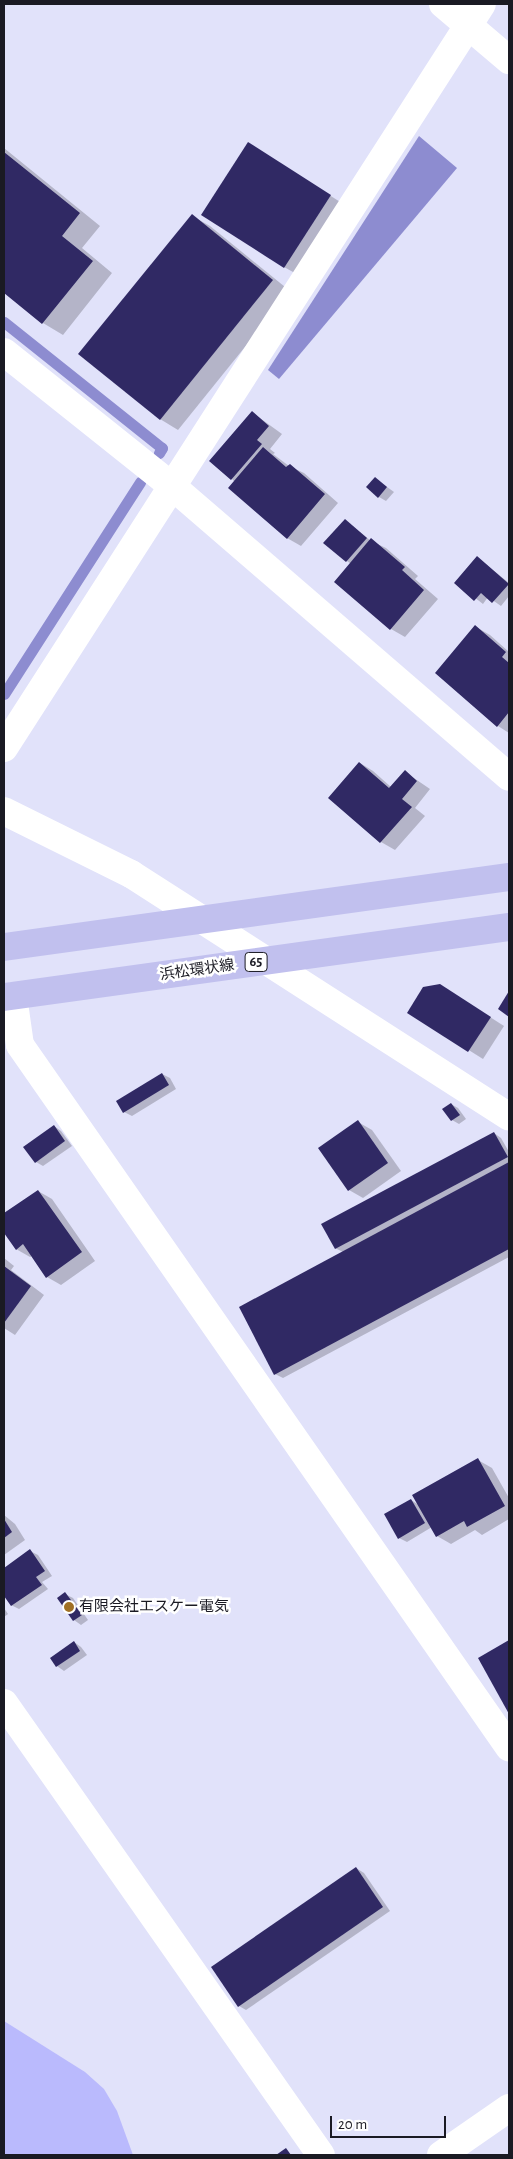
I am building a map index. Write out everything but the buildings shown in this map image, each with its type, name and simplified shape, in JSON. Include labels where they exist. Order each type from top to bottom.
[{"type":"main road","points":[[4,947],[509,877]]},
{"type":"main road","name":"浜松環状線","points":[[8,997],[509,927]]},
{"type":"street","points":[[443,4],[475,15],[509,60]]},
{"type":"street","points":[[4,748],[475,15]]},
{"type":"street","points":[[4,352],[172,486],[509,777]]},
{"type":"street","points":[[4,811],[130,874],[509,1117]]},
{"type":"street","points":[[8,997],[20,1045],[509,1747]]},
{"type":"street","points":[[4,1703],[321,2155]]},
{"type":"street","points":[[441,2155],[509,2108]]},
{"type":"shaded area","points":[[419,136],[457,168],[279,379],[268,370]]},
{"type":"shaded area","points":[[4,2021],[85,2072],[104,2089],[117,2111],[133,2155],[4,2155]]},
{"type":"waterway","points":[[4,322],[162,448],[159,453]]},
{"type":"waterway","points":[[4,694],[140,482]]},
{"type":"place","name":"有限会社エスケー電気","points":[[69,1607]]}]
